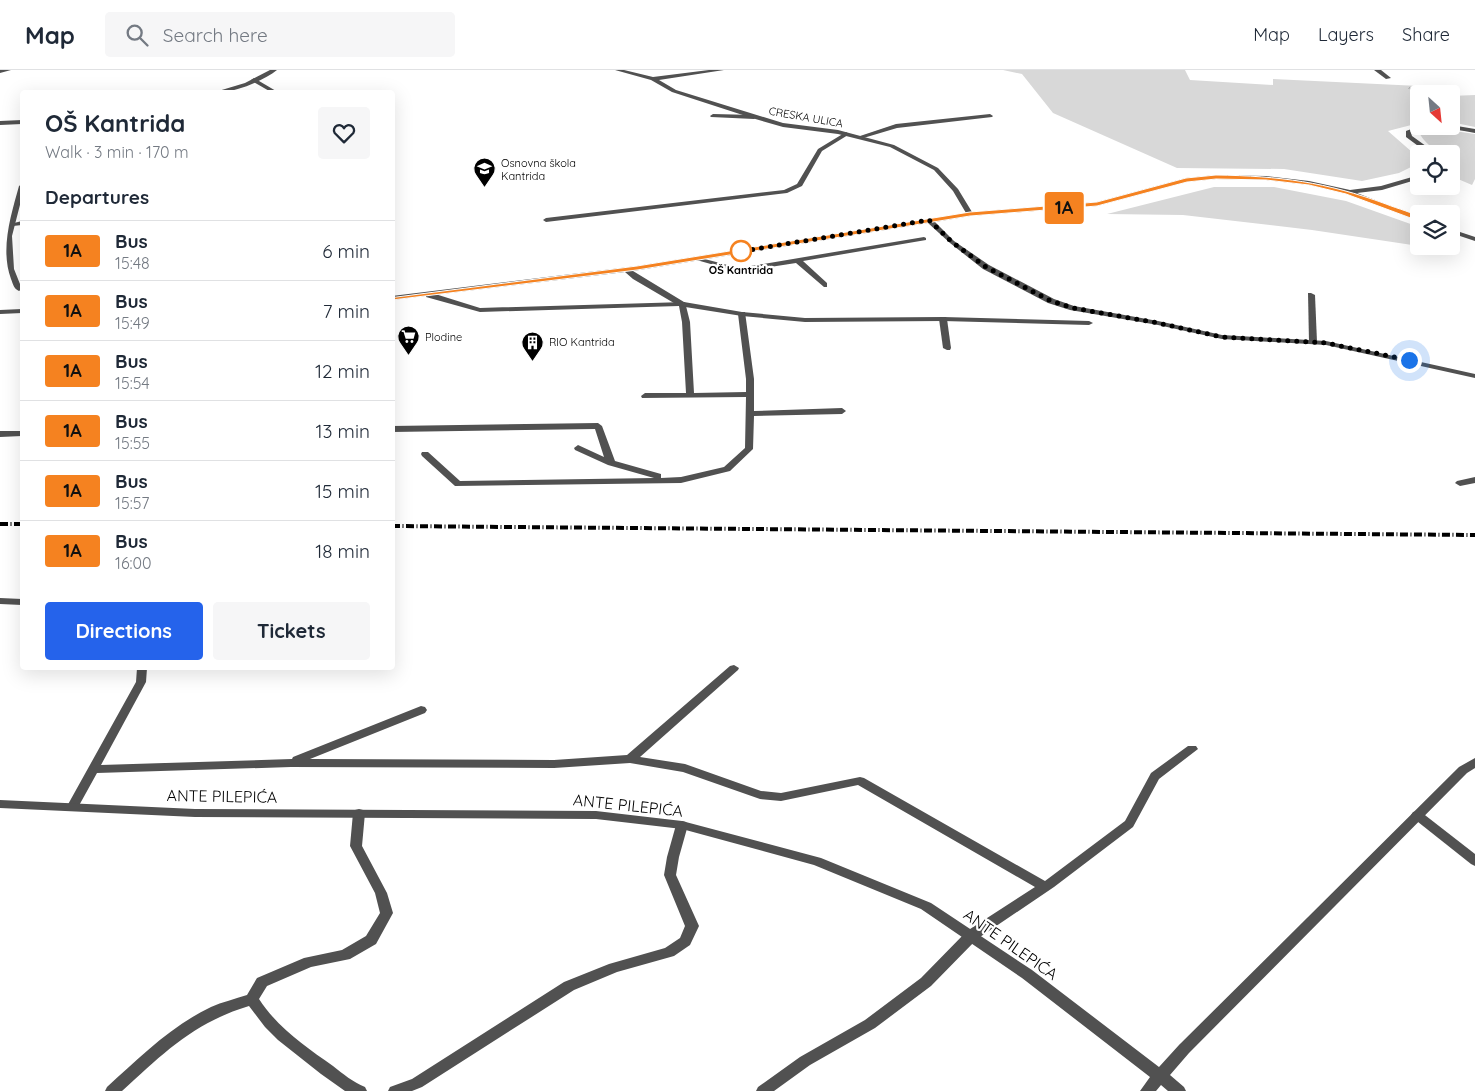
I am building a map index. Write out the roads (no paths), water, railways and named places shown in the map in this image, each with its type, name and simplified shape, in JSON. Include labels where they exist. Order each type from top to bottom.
[{"type":"street","points":[[0,71],[8,70]]},
{"type":"street","points":[[224,90],[254,80],[274,70]]},
{"type":"street","name":"CRESKA ULICA","points":[[618,70],[653,79],[674,91],[754,117],[783,125],[846,134],[892,146],[936,169],[956,190],[970,214]]},
{"type":"street","points":[[653,79],[721,70]]},
{"type":"street","points":[[1377,70],[1388,78]]},
{"type":"street","points":[[254,80],[271,90]]},
{"type":"street","points":[[713,116],[754,117]]},
{"type":"street","points":[[860,137],[896,126],[990,116]]},
{"type":"street","points":[[0,123],[20,122]]},
{"type":"street","points":[[1420,145],[1409,138],[1408,132],[1414,129],[1440,127],[1475,132]]},
{"type":"street","points":[[546,220],[785,192],[800,185],[820,150],[846,134]]},
{"type":"street","points":[[395,298],[628,270],[970,214],[1097,204],[1186,180],[1216,177],[1309,183],[1348,192],[1410,216]]},
{"type":"street","points":[[1348,192],[1377,189],[1410,180]]},
{"type":"street","points":[[19,289],[10,269],[9,236],[20,194]]},
{"type":"street","points":[[929,220],[952,242],[986,267],[1051,301],[1066,306],[1222,337],[1313,342],[1475,376]]},
{"type":"street","points":[[13,224],[20,223]]},
{"type":"street","points":[[1460,234],[1475,239]]},
{"type":"street","points":[[697,259],[739,270],[924,239]]},
{"type":"street","points":[[798,261],[824,285]]},
{"type":"street","points":[[628,270],[636,277],[682,304],[686,322],[690,395]]},
{"type":"street","points":[[429,295],[480,310],[682,304],[742,314],[806,320],[943,319],[1089,323]]},
{"type":"street","points":[[1311,296],[1313,342]]},
{"type":"street","points":[[0,312],[20,311]]},
{"type":"street","points":[[425,454],[458,484],[681,480],[727,469],[749,449],[751,394],[742,314]]},
{"type":"street","points":[[943,319],[947,348]]},
{"type":"street","points":[[645,396],[751,394]]},
{"type":"street","points":[[750,414],[842,410]]},
{"type":"street","points":[[395,429],[598,426],[611,463]]},
{"type":"street","points":[[0,434],[20,434]]},
{"type":"street","points":[[578,448],[611,463],[651,475],[681,480]]},
{"type":"street","points":[[1460,483],[1475,480]]},
{"type":"street","points":[[0,601],[20,602]]},
{"type":"street","points":[[630,759],[734,668]]},
{"type":"street","points":[[72,808],[141,682],[142,670]]},
{"type":"street","points":[[291,763],[421,710]]},
{"type":"street","points":[[763,1091],[804,1061],[870,1024],[926,982],[972,935],[1045,887],[1129,824],[1155,776],[1192,748]]},
{"type":"street","points":[[94,769],[291,763],[554,764],[630,759],[685,768],[767,796],[781,797],[860,782],[1045,887]]},
{"type":"street","points":[[1147,1091],[1417,815],[1463,770],[1475,762]]},
{"type":"street","name":"ANTE PILEPIĆA","points":[[0,804],[195,813],[596,814],[682,825],[817,861],[926,906],[1028,974],[1179,1091]]},
{"type":"street","points":[[112,1091],[160,1048],[196,1022],[216,1012],[252,999],[262,982],[310,962],[345,955],[371,940],[387,913],[381,893],[356,846],[358,812]]},
{"type":"street","points":[[1417,815],[1475,861]]},
{"type":"street","points":[[395,1091],[417,1083],[569,986],[614,968],[669,952],[685,941],[692,926],[670,875],[672,857],[682,825]]},
{"type":"street","points":[[252,999],[258,1011],[304,1053],[352,1088],[360,1091]]},
{"type":"railway","points":[[0,524],[20,524]]},
{"type":"railway","points":[[395,526],[1475,535]]},
{"type":"place","name":"Osnovna škola Kantrida","points":[[485,188]]},
{"type":"place","name":"OŠ Kantrida","points":[[741,251]]},
{"type":"place","name":"Plodine","points":[[409,356]]},
{"type":"place","name":"RIO Kantrida","points":[[533,361]]}]
